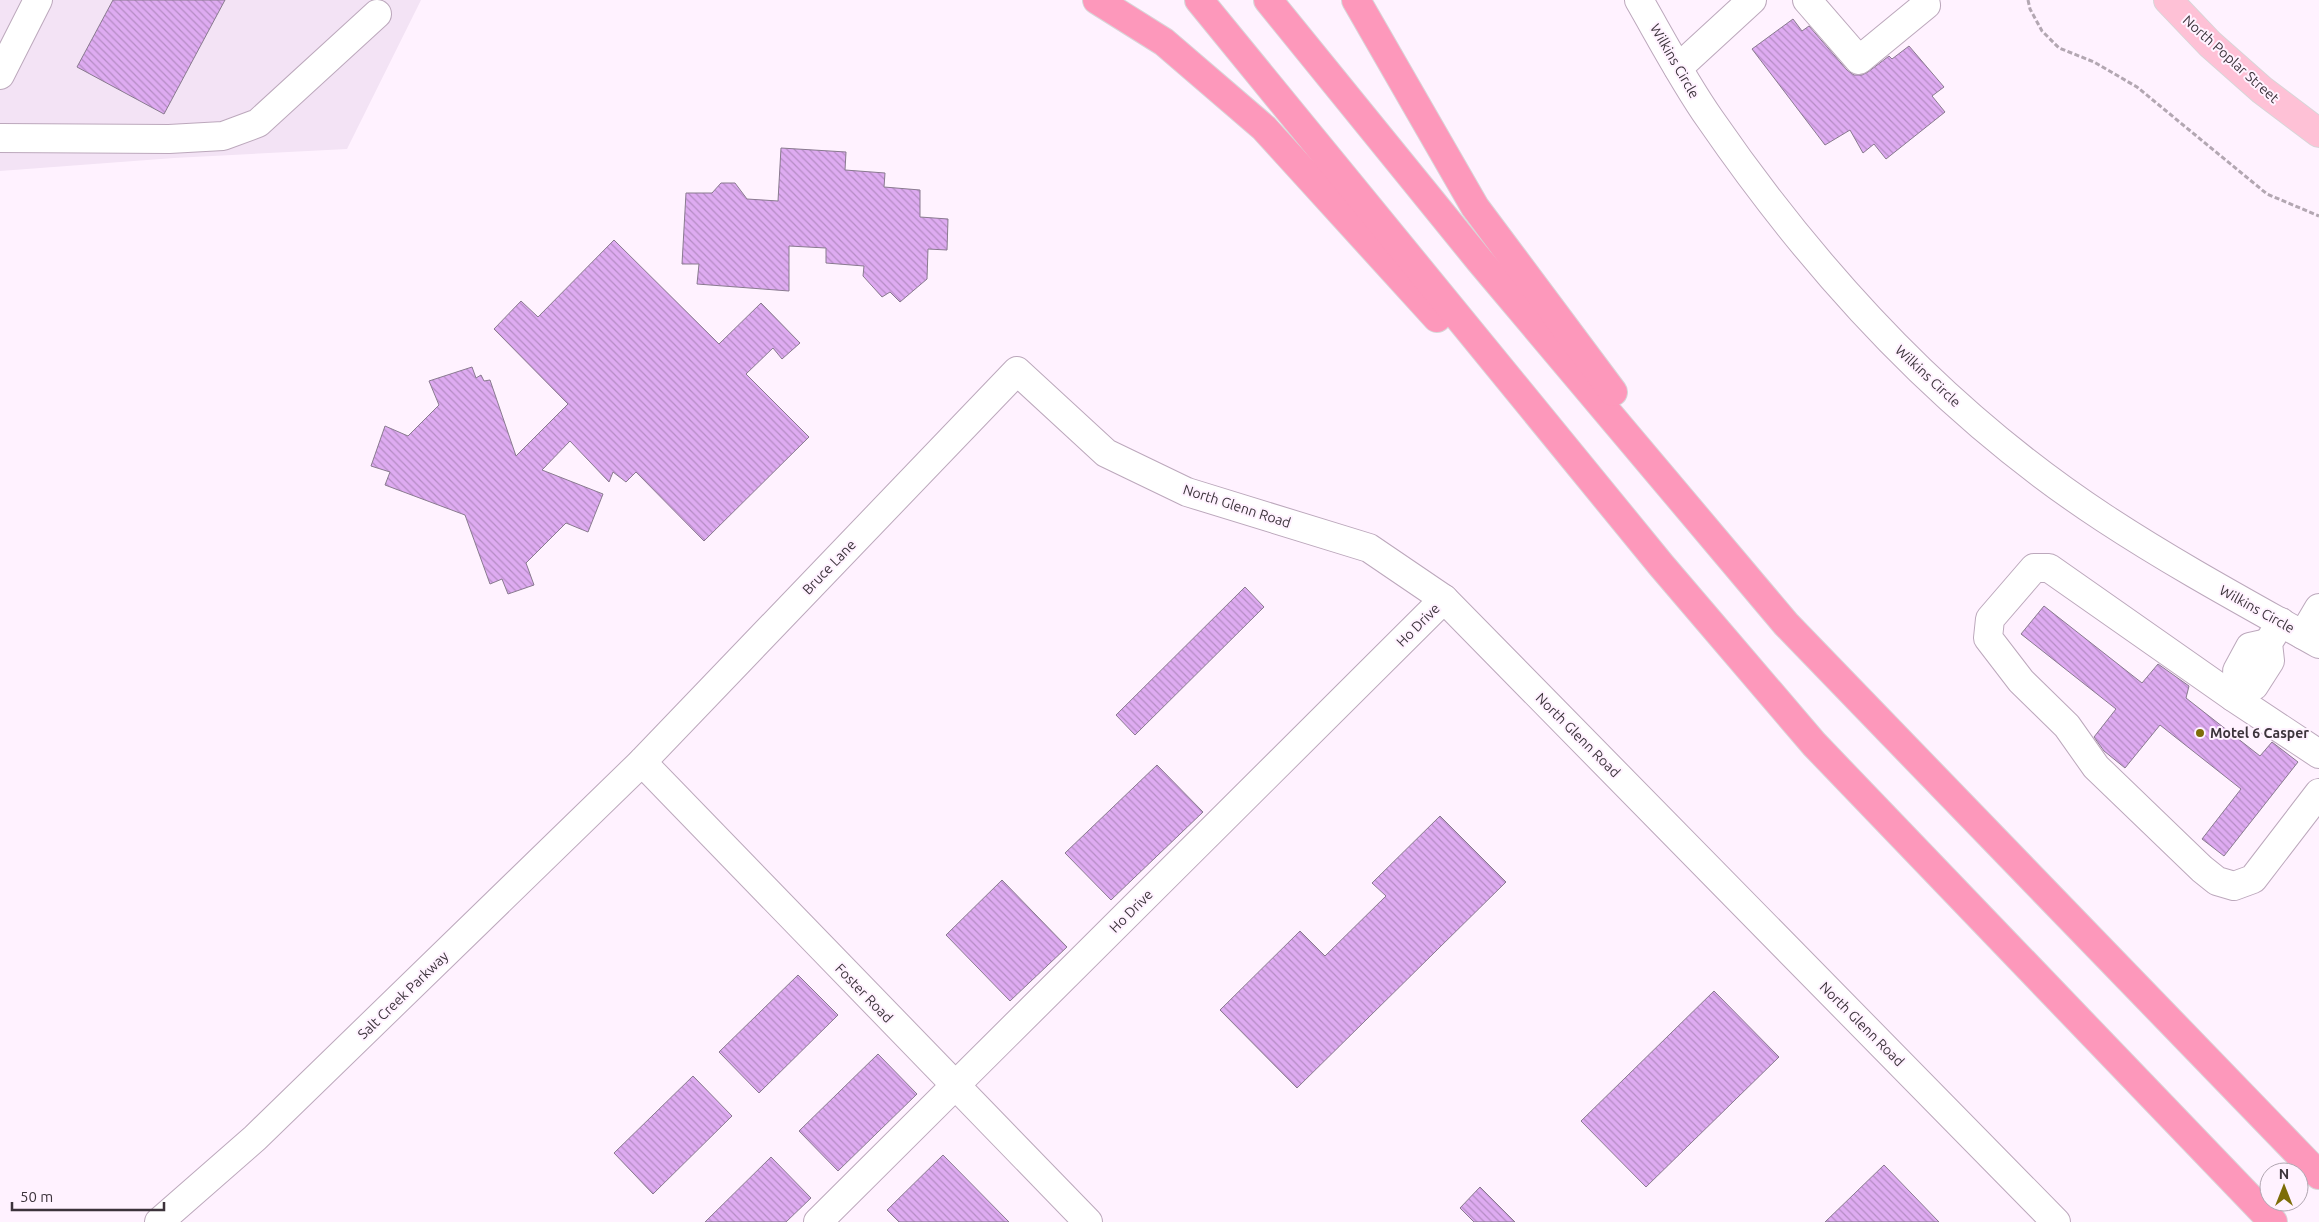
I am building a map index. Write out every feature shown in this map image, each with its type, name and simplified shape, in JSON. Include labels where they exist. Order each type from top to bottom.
[{"type":"highway","points":[[1097,0],[1164,42],[1264,128],[1661,565]]},
{"type":"highway","points":[[1199,0],[1661,565],[1814,744],[2273,1222]]},
{"type":"highway","points":[[1268,0],[1480,261],[1786,624],[2319,1175]]},
{"type":"highway","points":[[1356,0],[1475,207],[1786,624]]},
{"type":"main road","name":"North Poplar Street","points":[[2168,0],[2210,44],[2262,90],[2319,133]]},
{"type":"street","points":[[0,75],[38,0]]},
{"type":"street","name":"Wilkins Circle","points":[[1639,0],[1709,119],[1814,259],[1876,326],[1936,385],[2022,459],[2103,518],[2293,636]]},
{"type":"street","points":[[1678,68],[1752,0]]},
{"type":"street","points":[[1807,0],[1858,60],[1926,5],[1925,0]]},
{"type":"street","points":[[0,138],[169,139],[223,136],[258,123],[377,14]]},
{"type":"street","name":"North Glenn Road","points":[[1016,372],[1106,453],[1188,492],[1369,548],[1444,599],[2056,1222]]},
{"type":"street","name":"Bruce Lane","points":[[642,762],[1016,372]]},
{"type":"street","points":[[2319,754],[2236,693],[2049,568],[2034,568],[1990,619],[1988,638],[2022,681],[2066,726],[2096,767],[2202,869],[2217,881],[2234,886],[2253,879],[2319,793]]},
{"type":"street","name":"Ho Drive","points":[[818,1222],[1444,599]]},
{"type":"street","points":[[2236,693],[2254,686],[2270,661],[2319,608]]},
{"type":"street","name":"Foster Road","points":[[642,762],[955,1087],[1088,1222]]},
{"type":"street","name":"Salt Creek Parkway","points":[[159,1222],[255,1138],[642,762]]},
{"type":"path","points":[[2028,0],[2030,9],[2042,31],[2059,48],[2094,62],[2137,87],[2267,194],[2319,216]]},
{"type":"shaded area","points":[[0,0],[421,0],[347,149],[174,158],[0,171]]},
{"type":"building","points":[[113,0],[225,0],[164,114],[77,67]]},
{"type":"building","points":[[1793,19],[1802,31],[1809,26],[1847,70],[1854,75],[1862,75],[1868,72],[1889,56],[1892,59],[1909,46],[1944,87],[1932,96],[1945,112],[1886,159],[1874,144],[1863,153],[1850,130],[1825,145],[1752,49]]},
{"type":"building","points":[[781,148],[846,152],[845,170],[885,173],[884,187],[920,190],[920,217],[948,219],[947,250],[928,249],[927,279],[900,302],[890,292],[882,297],[863,276],[864,266],[826,263],[826,248],[789,246],[789,291],[697,284],[699,264],[682,264],[686,193],[712,193],[721,183],[735,183],[747,199],[778,201]]},
{"type":"building","points":[[614,240],[719,344],[761,303],[800,343],[782,359],[773,348],[746,374],[809,437],[704,541],[636,472],[626,482],[613,472],[609,482],[570,441],[542,470],[603,494],[588,532],[566,523],[526,563],[534,585],[508,594],[502,579],[490,584],[465,515],[385,485],[390,472],[371,466],[385,426],[408,436],[439,405],[429,381],[472,367],[476,378],[481,375],[484,381],[490,380],[516,456],[568,404],[494,329],[521,301],[538,317]]},
{"type":"building","points":[[1245,587],[1264,607],[1135,735],[1116,715]]},
{"type":"building","name":"Motel 6 Casper","points":[[2044,606],[2142,683],[2158,664],[2189,686],[2186,698],[2260,756],[2272,742],[2298,762],[2224,856],[2202,839],[2241,789],[2160,725],[2125,768],[2104,751],[2094,737],[2116,709],[2021,634]]},
{"type":"building","points":[[1157,765],[1203,812],[1111,900],[1065,853]]},
{"type":"building","points":[[1440,816],[1506,882],[1297,1088],[1220,1010],[1300,931],[1325,956],[1386,896],[1372,883]]},
{"type":"building","points":[[1002,880],[1067,947],[1010,1001],[946,935]]},
{"type":"building","points":[[798,975],[838,1015],[759,1093],[719,1052]]},
{"type":"building","points":[[1714,991],[1779,1057],[1646,1187],[1581,1121]]},
{"type":"building","points":[[878,1054],[917,1094],[838,1171],[799,1131]]},
{"type":"building","points":[[693,1076],[732,1116],[653,1194],[614,1153]]},
{"type":"building","points":[[943,1155],[1009,1222],[899,1222],[887,1210]]},
{"type":"building","points":[[771,1157],[811,1198],[786,1222],[705,1222]]},
{"type":"building","points":[[1884,1165],[1939,1222],[1825,1222]]},
{"type":"building","points":[[1480,1187],[1515,1222],[1474,1222],[1460,1208]]},
{"type":"place","name":"Motel 6 Casper","points":[[2200,733]]}]
